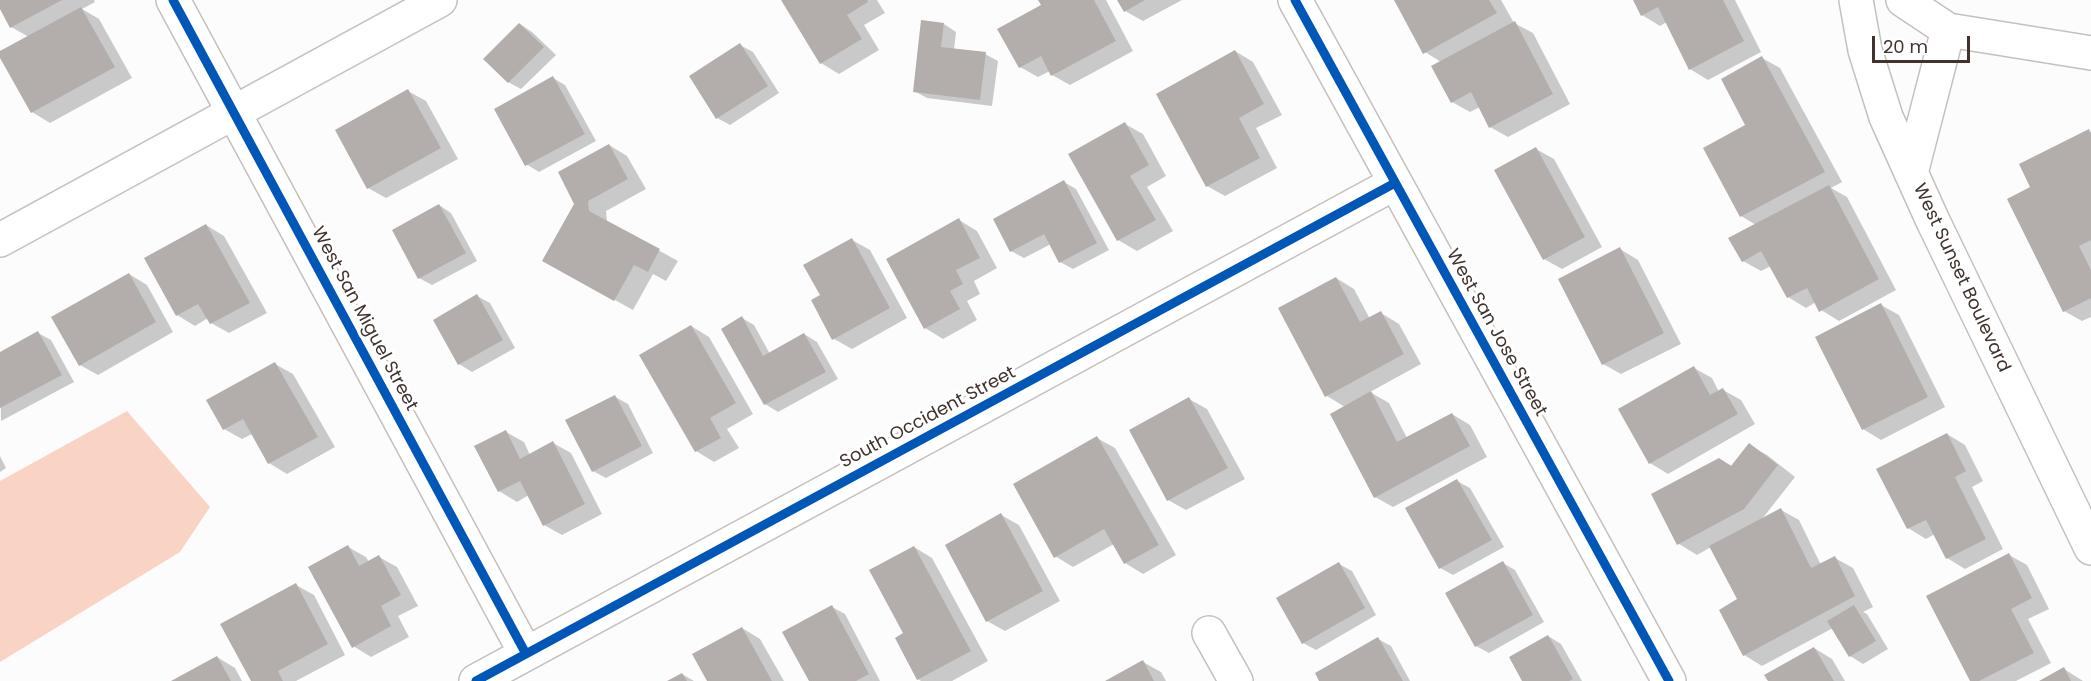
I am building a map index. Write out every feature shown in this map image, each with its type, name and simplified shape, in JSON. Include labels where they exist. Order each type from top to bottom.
[{"type":"street","name":"West San Miguel Street","points":[[173,0],[526,654]]},
{"type":"street","points":[[0,240],[440,0]]},
{"type":"street","name":"West San Jose Street","points":[[1295,0],[1669,681]]},
{"type":"street","name":"West Sunset Boulevard","points":[[1856,0],[1865,50],[1886,117],[2091,548]]},
{"type":"street","points":[[1903,0],[1948,30],[2091,53]]},
{"type":"street","points":[[1911,173],[1948,30]]},
{"type":"street","name":"South Occident Street","points":[[476,681],[1395,183]]},
{"type":"street","points":[[1209,633],[1236,681]]},
{"type":"shaded area","points":[[127,411],[210,507],[180,552],[0,662],[0,481]]},
{"type":"building","points":[[0,0],[62,0],[10,28],[0,9]]},
{"type":"building","points":[[781,0],[867,0],[868,2],[847,15],[862,39],[820,64]]},
{"type":"building","points":[[1038,0],[1094,0],[1116,41],[1051,76],[1041,56],[1019,68],[997,29],[1041,5]]},
{"type":"building","points":[[1117,0],[1145,0],[1124,12]]},
{"type":"building","points":[[1394,0],[1489,0],[1497,13],[1423,54]]},
{"type":"building","points":[[1633,0],[1723,0],[1744,41],[1689,70],[1658,7],[1641,16]]},
{"type":"building","points":[[81,7],[115,67],[31,113],[0,58],[0,51]]},
{"type":"building","points":[[921,20],[944,23],[941,47],[986,52],[980,100],[913,92]]},
{"type":"building","points":[[1515,21],[1553,94],[1489,128],[1471,92],[1451,103],[1431,66]]},
{"type":"building","points":[[519,23],[544,47],[508,83],[483,59]]},
{"type":"building","points":[[740,43],[768,86],[716,119],[689,76]]},
{"type":"building","points":[[1235,50],[1264,104],[1239,118],[1260,158],[1206,187],[1156,94]]},
{"type":"building","points":[[1762,56],[1825,172],[1740,217],[1703,148],[1745,125],[1721,79]]},
{"type":"building","points":[[553,76],[585,134],[525,166],[494,109]]},
{"type":"building","points":[[408,89],[441,148],[367,189],[335,130]]},
{"type":"building","points":[[1125,122],[1149,165],[1130,176],[1156,220],[1117,241],[1068,154]]},
{"type":"building","points":[[2089,129],[2091,134],[2091,240],[2079,246],[2091,270],[2091,298],[2063,312],[2007,199],[2030,187],[2019,164]]},
{"type":"building","points":[[609,144],[628,179],[588,201],[589,211],[660,249],[648,272],[634,265],[614,301],[542,261],[574,204],[558,172]]},
{"type":"building","points":[[1536,147],[1585,237],[1543,260],[1494,170]]},
{"type":"building","points":[[1064,180],[1097,243],[1059,263],[1044,234],[1010,252],[993,219]]},
{"type":"building","points":[[1829,185],[1879,279],[1819,312],[1807,288],[1787,298],[1761,251],[1742,262],[1728,238]]},
{"type":"building","points":[[439,204],[466,253],[418,279],[392,230]]},
{"type":"building","points":[[959,218],[980,258],[956,270],[963,284],[950,291],[960,309],[924,329],[886,259]]},
{"type":"building","points":[[206,224],[250,303],[210,324],[198,304],[176,316],[144,258]]},
{"type":"building","points":[[852,238],[890,308],[832,340],[811,300],[820,295],[803,265]]},
{"type":"building","points":[[1620,247],[1664,333],[1602,365],[1558,279]]},
{"type":"building","points":[[129,273],[156,322],[79,366],[51,317]]},
{"type":"building","points":[[1336,277],[1360,322],[1381,311],[1404,354],[1325,397],[1278,308]]},
{"type":"building","points":[[477,294],[503,340],[458,365],[433,320]]},
{"type":"building","points":[[1881,303],[1928,397],[1862,430],[1815,337]]},
{"type":"building","points":[[742,316],[763,356],[804,333],[826,372],[764,405],[721,329]]},
{"type":"building","points":[[691,325],[736,403],[710,418],[721,438],[695,452],[639,355]]},
{"type":"building","points":[[38,331],[62,375],[0,408],[0,352]]},
{"type":"building","points":[[275,362],[318,437],[268,464],[243,419],[223,430],[206,400]]},
{"type":"building","points":[[1694,366],[1710,395],[1723,388],[1738,414],[1649,464],[1618,409]]},
{"type":"building","points":[[1371,391],[1397,442],[1452,413],[1470,446],[1374,498],[1330,414]]},
{"type":"building","points":[[615,395],[642,446],[592,472],[565,420]]},
{"type":"building","points":[[1189,397],[1228,468],[1167,501],[1129,430]]},
{"type":"building","points":[[506,430],[520,459],[553,441],[585,504],[543,526],[520,481],[498,492],[474,446]]},
{"type":"building","points":[[1947,433],[1966,471],[1955,477],[1986,539],[1946,559],[1926,520],[1907,529],[1876,469]]},
{"type":"building","points":[[1097,436],[1159,545],[1124,564],[1104,529],[1054,558],[1013,484]]},
{"type":"building","points":[[1749,443],[1778,465],[1744,509],[1677,545],[1651,494],[1719,458],[1731,466]]},
{"type":"building","points":[[1457,479],[1492,540],[1439,569],[1405,508]]},
{"type":"building","points":[[1781,508],[1811,568],[1835,556],[1855,596],[1743,656],[1719,610],[1737,599],[1709,546]]},
{"type":"building","points":[[1001,513],[1043,591],[986,622],[945,545]]},
{"type":"building","points":[[348,545],[359,566],[379,555],[401,595],[381,606],[391,626],[352,648],[308,567]]},
{"type":"building","points":[[914,546],[971,651],[917,680],[895,638],[903,633],[869,570]]},
{"type":"building","points":[[2009,553],[2032,598],[2011,609],[2034,653],[1979,681],[1970,681],[1926,596]]},
{"type":"building","points":[[1503,561],[1533,615],[1475,647],[1445,593]]},
{"type":"building","points":[[1339,562],[1365,608],[1302,644],[1276,598]]},
{"type":"building","points":[[296,583],[328,644],[278,671],[283,681],[251,681],[220,624]]},
{"type":"building","points":[[832,605],[869,674],[856,681],[809,681],[782,632]]},
{"type":"building","points":[[1854,605],[1876,641],[1849,657],[1827,621]]},
{"type":"building","points":[[742,627],[772,681],[707,681],[692,654]]},
{"type":"building","points":[[1548,635],[1573,679],[1569,681],[1522,681],[1509,657]]},
{"type":"building","points":[[1378,637],[1403,681],[1319,681],[1315,673]]},
{"type":"building","points":[[1814,647],[1834,681],[1768,681],[1764,675]]},
{"type":"building","points":[[217,656],[231,681],[171,681]]},
{"type":"building","points":[[1143,660],[1154,681],[1105,681]]},
{"type":"building","points":[[2064,667],[2071,681],[2039,681]]},
{"type":"building","points":[[682,673],[687,681],[667,681]]},
{"type":"cycle path","points":[[173,0],[526,654]]},
{"type":"cycle path","points":[[1295,0],[1669,681]]},
{"type":"cycle path","points":[[476,681],[1395,183]]}]
